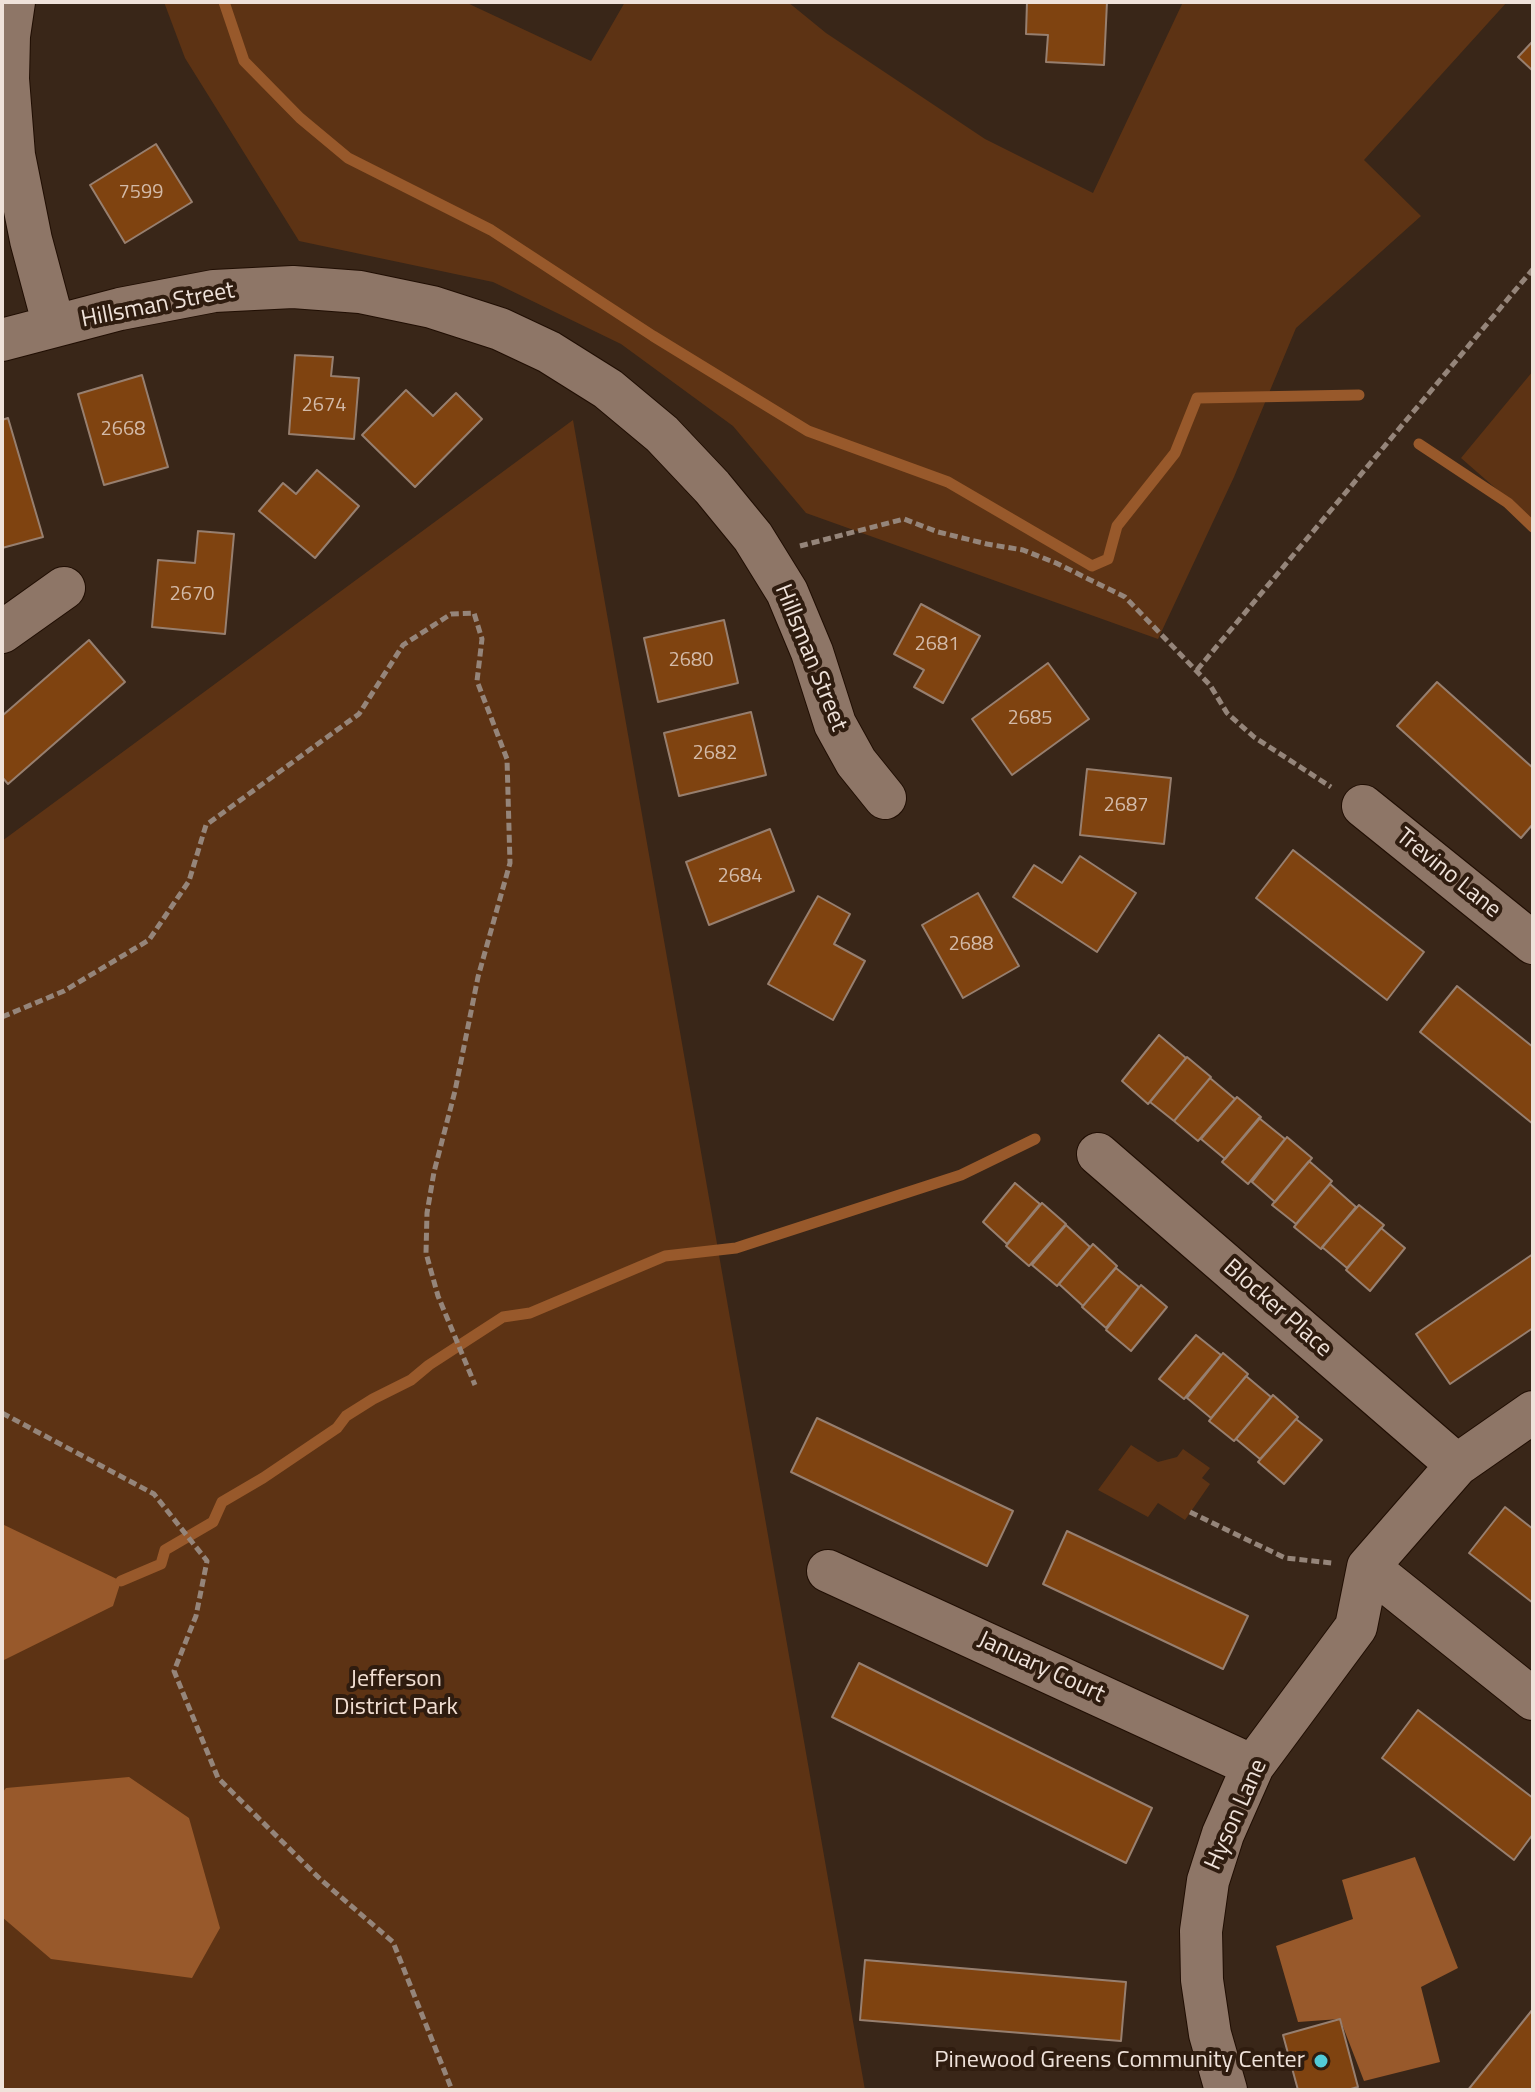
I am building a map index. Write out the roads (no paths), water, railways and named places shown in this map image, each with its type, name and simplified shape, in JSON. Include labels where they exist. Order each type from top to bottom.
[{"type":"street","points":[[14,2],[8,79],[14,155],[31,240],[54,326]]},
{"type":"street","name":"Hillsman Street","points":[[2,340],[120,309],[214,291],[293,287],[360,292],[432,307],[500,329],[549,352],[596,382],[662,434],[753,537],[787,592],[812,652],[835,724],[856,762],[885,798]]},
{"type":"street","points":[[2,632],[64,588]]},
{"type":"street","name":"Trevino Lane","points":[[1363,806],[1533,943]]},
{"type":"street","name":"Blocker Place","points":[[1098,1154],[1457,1465]]},
{"type":"street","points":[[1533,1412],[1457,1465],[1368,1567],[1533,1699]]},
{"type":"street","name":"Hyson Lane","points":[[1220,2089],[1202,1980],[1201,1931],[1208,1881],[1219,1846],[1253,1766],[1356,1627],[1368,1567]]},
{"type":"street","name":"January Court","points":[[828,1571],[1253,1766]]},
{"type":"waterway","points":[[224,2],[244,61],[300,118],[348,158],[491,230],[653,336],[808,431],[948,482],[1092,566],[1108,559],[1117,526],[1175,453],[1197,398],[1359,395]]},
{"type":"waterway","points":[[1419,444],[1508,503],[1533,527]]},
{"type":"waterway","points":[[121,1581],[161,1564],[165,1550],[213,1522],[222,1502],[337,1428],[346,1416],[411,1380],[503,1317],[530,1313],[665,1256],[736,1248],[961,1175],[1035,1139]]},
{"type":"place","name":"Pinewood Greens Community Center","points":[[1321,2061]]},
{"type":"park label","name":"Jefferson District Park","points":[[396,1694]]}]
